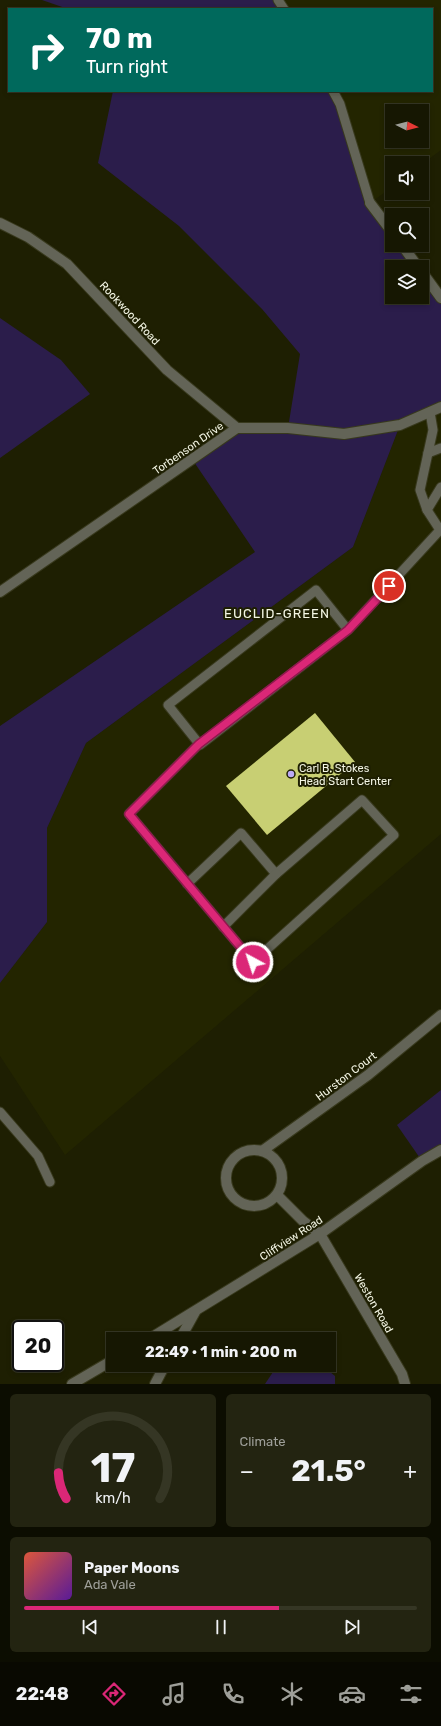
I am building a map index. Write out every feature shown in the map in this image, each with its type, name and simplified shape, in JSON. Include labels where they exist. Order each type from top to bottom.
[{"type":"street","points":[[370,203],[385,223]]},
{"type":"street","name":"Rookwood Road","points":[[0,223],[28,237],[67,264],[167,370],[237,428]]},
{"type":"street","points":[[429,282],[441,298]]},
{"type":"street","name":"Torbenson Drive","points":[[0,592],[237,428],[288,428],[344,434],[400,424],[441,407]]},
{"type":"street","name":"Hurston Court","points":[[277,1195],[262,1205],[252,1206],[243,1204],[236,1199],[230,1192],[227,1183],[227,1174],[230,1165],[236,1157],[252,1150],[262,1151],[368,1075],[441,1016]]},
{"type":"street","name":"Cliffview Road","points":[[161,1332],[320,1234],[422,1161],[441,1150]]},
{"type":"street","points":[[262,1151],[276,1161],[280,1169],[281,1187],[277,1195],[303,1221],[320,1234]]},
{"type":"street","name":"Weston Road","points":[[320,1234],[402,1374],[405,1384]]},
{"type":"street","points":[[184,1332],[195,1312]]},
{"type":"street","points":[[72,1384],[106,1364]]},
{"type":"street","points":[[155,1384],[161,1372]]},
{"type":"lane","points":[[334,92],[340,104],[370,203]]},
{"type":"lane","points":[[223,928],[276,874],[362,800],[394,835],[253,962],[223,928],[129,814],[199,744],[348,630],[440,530],[427,510],[420,490],[433,430],[430,412]]},
{"type":"lane","points":[[428,453],[441,448]]},
{"type":"lane","points":[[427,510],[441,487]]},
{"type":"lane","points":[[199,744],[168,705],[316,590],[348,630]]},
{"type":"lane","points":[[187,884],[241,833],[276,874]]},
{"type":"lane","points":[[0,1112],[38,1156],[50,1182]]},
{"type":"shaded area","points":[[42,0],[278,0],[283,8],[65,8]]},
{"type":"shaded area","points":[[278,0],[441,0],[441,150],[429,159],[429,156],[385,156],[385,192],[370,203],[333,92],[433,92],[433,8],[283,8]]},
{"type":"shaded area","points":[[113,92],[333,92],[370,203],[385,223],[385,252],[407,252],[413,260],[385,260],[385,304],[429,304],[429,282],[441,298],[441,407],[400,425],[353,547],[86,743],[47,828],[47,922],[0,983],[0,726],[255,552],[192,459],[237,428],[288,428],[300,354],[262,309],[179,226],[98,163]]},
{"type":"shaded area","points":[[0,318],[61,360],[90,394],[0,458]]},
{"type":"shaded area","points":[[441,407],[441,834],[65,1155],[0,1056],[0,983],[47,922],[47,828],[86,743],[353,547],[400,425]]},
{"type":"shaded area","points":[[441,1090],[441,1150],[422,1161],[397,1125]]},
{"type":"shaded area","points":[[273,1372],[330,1372],[335,1376],[335,1384],[265,1384]]},
{"type":"building","name":"Carl B. Stokes Head Start Center","points":[[315,713],[355,762],[267,835],[226,786]]},
{"type":"place","name":"Carl B. Stokes Head Start Center","points":[[291,774]]},
{"type":"district","name":"EUCLID-GREEN","points":[[277,613]]},
{"type":"route","points":[[253,962],[129,814],[199,744],[200,745],[348,630],[389,586]]}]
